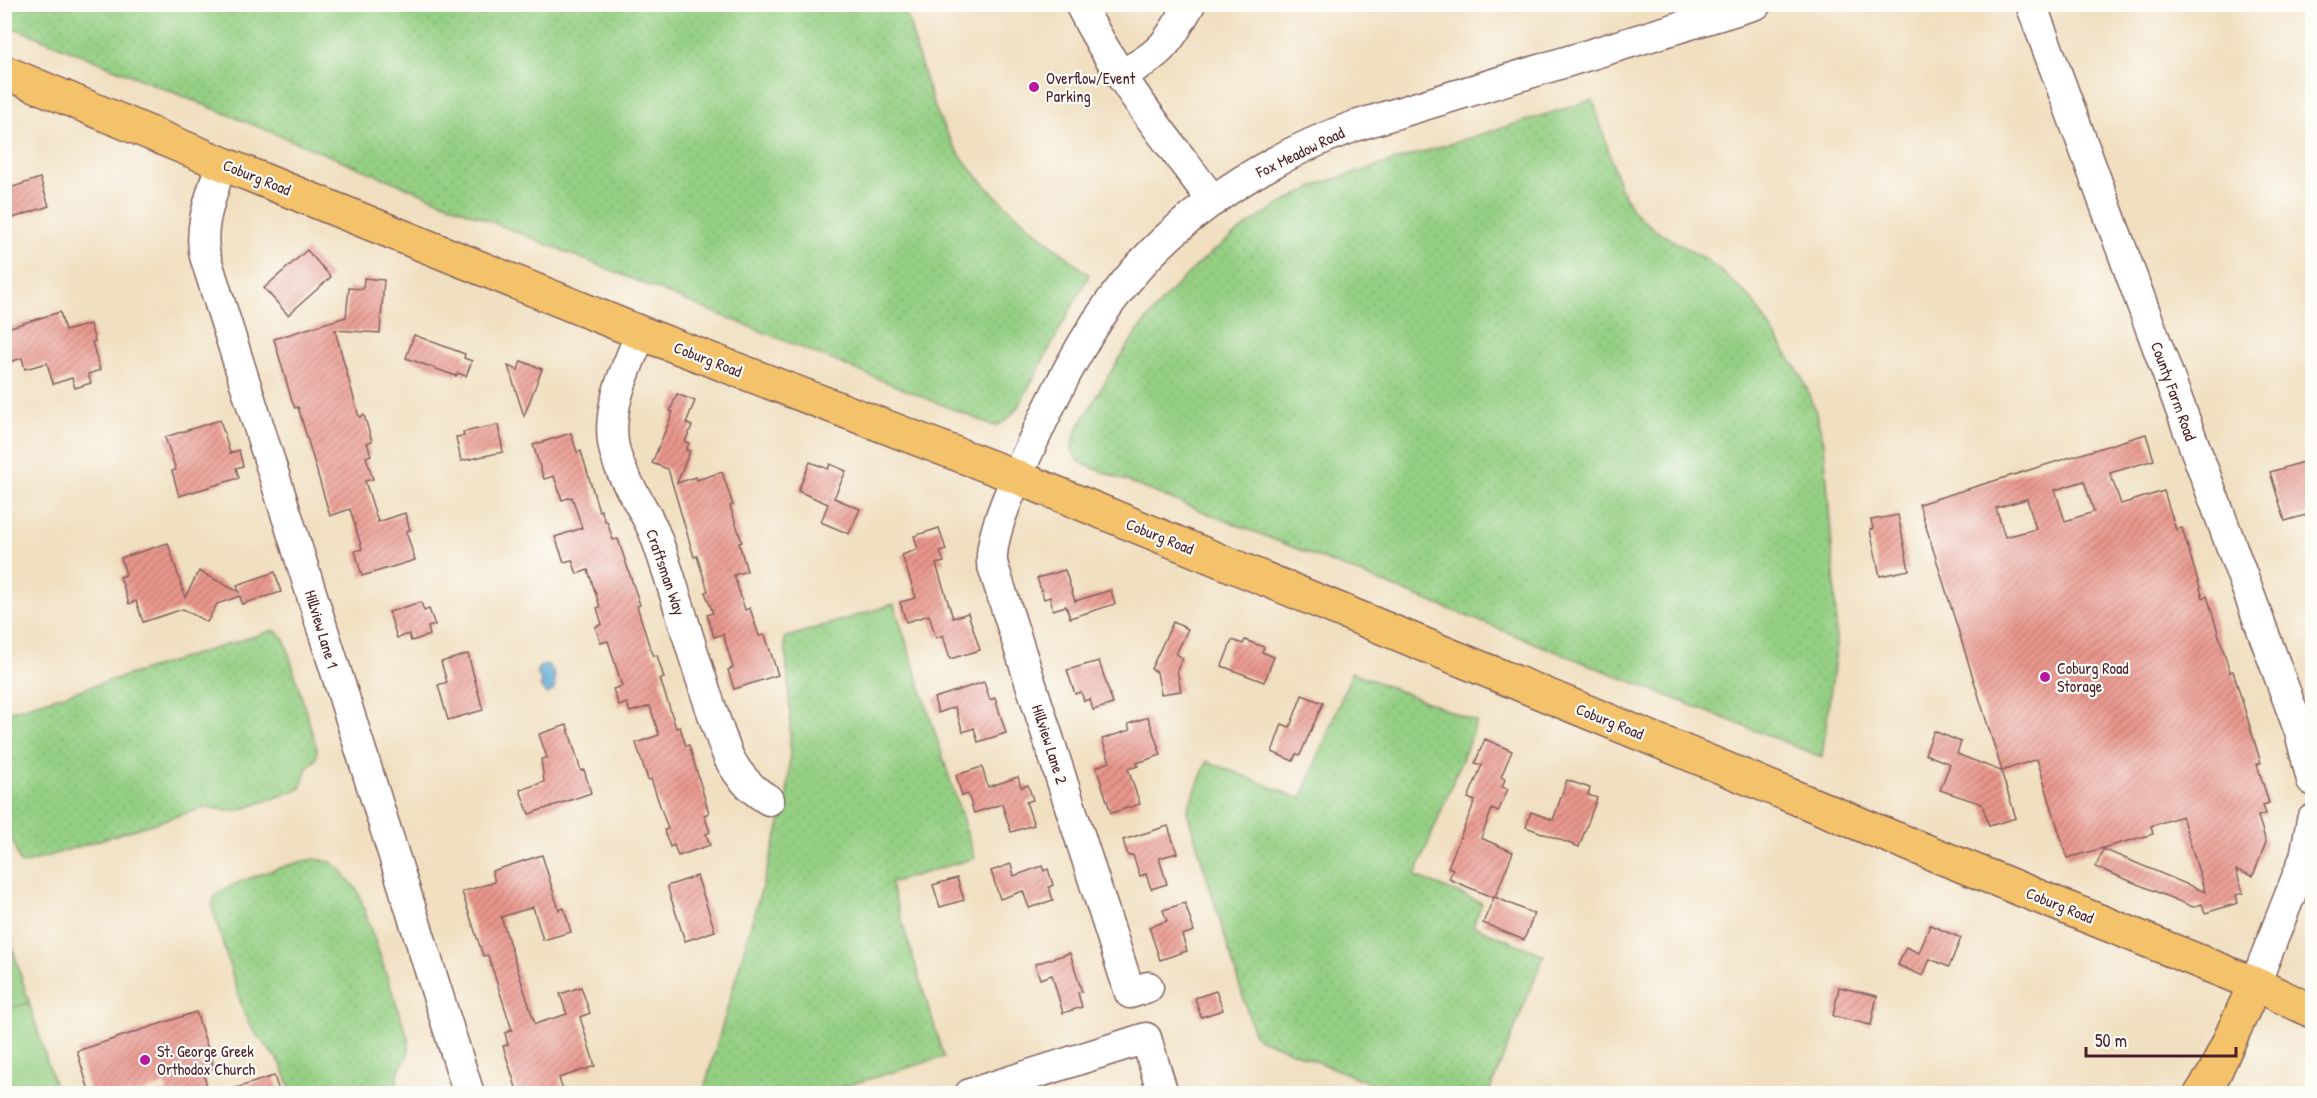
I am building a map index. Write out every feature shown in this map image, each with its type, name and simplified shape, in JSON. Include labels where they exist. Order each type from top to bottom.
[{"type":"main road","name":"Coburg Road","points":[[4,72],[221,163],[640,333],[1017,477],[1868,828],[2255,984],[2313,1011]]},
{"type":"main road","points":[[2201,1094],[2214,1074],[2255,984]]},
{"type":"street","points":[[1080,4],[1104,51],[1120,75],[1213,201]]},
{"type":"street","points":[[1120,75],[1165,46],[1190,4]]},
{"type":"street","name":"County Farm Road","points":[[2031,4],[2304,716],[2313,780]]},
{"type":"street","name":"Fox Meadow Road","points":[[1017,477],[1067,370],[1102,314],[1125,282],[1147,258],[1213,201],[1284,157],[1332,134],[1746,6]]},
{"type":"street","name":"Hillview Lane 1","points":[[221,163],[204,227],[202,241],[205,256],[469,1094]]},
{"type":"street","name":"Craftsman Way","points":[[640,333],[615,400],[613,426],[616,456],[628,485],[655,536],[729,758],[752,788],[769,800]]},
{"type":"street","name":"Hillview Lane 2","points":[[1017,477],[992,546],[994,572],[1130,993],[1148,987]]},
{"type":"street","points":[[2255,984],[2305,857],[2313,820]]},
{"type":"street","points":[[970,1094],[1146,1038],[1164,1094]]},
{"type":"green space","points":[[4,5],[904,5],[930,95],[954,146],[998,198],[1089,275],[1019,405],[1008,418],[994,426],[5,24]]},
{"type":"green space","points":[[1593,100],[1619,185],[1633,211],[1656,231],[1707,260],[1750,297],[1802,377],[1814,406],[1824,443],[1835,586],[1836,650],[1822,757],[1083,464],[1074,456],[1072,444],[1078,428],[1119,359],[1144,323],[1188,274],[1237,233],[1264,214],[1322,183]]},
{"type":"green space","points":[[894,604],[975,858],[890,883],[944,1057],[822,1093],[703,1093],[786,803],[790,762],[790,721],[784,638]]},
{"type":"green space","points":[[274,630],[283,637],[286,644],[317,749],[316,759],[307,768],[300,789],[240,810],[206,807],[23,864],[20,863],[5,818],[5,713]]},
{"type":"green space","points":[[1352,672],[1477,722],[1415,876],[1482,903],[1473,926],[1544,955],[1489,1093],[1395,1093],[1255,1037],[1187,811],[1207,761],[1301,799]]},
{"type":"green space","points":[[315,859],[331,862],[358,891],[409,1041],[407,1057],[397,1075],[399,1093],[292,1093],[281,1064],[253,1030],[244,1014],[212,903],[221,892],[245,880],[278,868]]},
{"type":"green space","points":[[4,919],[29,1003],[5,1009],[4,1009]]},
{"type":"green space","points":[[29,1003],[57,1093],[5,1093],[5,1009]]},
{"type":"water","points":[[546,664],[552,669],[555,679],[554,690],[547,694],[541,688],[541,680],[537,673],[538,668]]},
{"type":"building","points":[[40,178],[49,206],[4,221],[4,190]]},
{"type":"building","points":[[307,250],[331,277],[288,315],[264,288]]},
{"type":"building","points":[[364,278],[384,280],[380,333],[335,330],[359,417],[364,415],[372,441],[367,443],[371,455],[366,457],[373,479],[365,481],[378,522],[405,513],[410,530],[406,531],[415,560],[362,576],[355,551],[362,549],[350,509],[330,516],[298,407],[295,408],[292,401],[274,339],[346,317],[349,288],[363,289]]},
{"type":"building","points":[[60,312],[65,331],[90,324],[95,341],[92,342],[100,370],[88,374],[91,383],[75,388],[72,378],[53,384],[47,363],[25,369],[22,358],[4,364],[4,329]]},
{"type":"building","points":[[414,335],[465,354],[464,358],[472,361],[466,376],[458,373],[456,376],[406,358]]},
{"type":"building","points":[[521,361],[542,369],[524,416],[508,366],[518,370]]},
{"type":"building","points":[[677,394],[695,401],[686,423],[692,426],[685,442],[689,443],[686,450],[690,451],[677,483],[696,477],[697,480],[722,472],[733,505],[730,506],[742,542],[739,543],[747,571],[734,575],[745,610],[750,608],[759,636],[765,635],[778,675],[734,689],[728,670],[733,668],[723,634],[714,637],[707,615],[713,613],[705,592],[708,591],[697,556],[694,557],[668,469],[652,463],[673,412],[670,411]]},
{"type":"building","points":[[220,420],[230,453],[239,450],[243,466],[236,468],[239,478],[179,496],[172,471],[176,470],[165,437]]},
{"type":"building","points":[[498,425],[503,452],[461,461],[456,437],[464,436],[463,432]]},
{"type":"building","points":[[571,433],[577,452],[581,451],[599,511],[601,510],[607,521],[613,540],[618,539],[640,605],[637,606],[649,645],[654,656],[657,655],[664,678],[660,679],[676,728],[680,727],[686,746],[689,745],[709,813],[704,815],[710,832],[706,834],[710,845],[678,856],[674,845],[670,847],[664,830],[668,829],[636,743],[659,735],[650,706],[630,712],[627,703],[619,706],[613,689],[622,686],[608,641],[601,643],[595,627],[602,624],[597,608],[600,607],[588,570],[577,574],[572,560],[564,562],[555,537],[582,528],[572,497],[562,500],[554,476],[544,479],[533,445]]},
{"type":"building","points":[[2146,434],[2154,460],[2110,473],[2121,504],[2164,491],[2176,530],[2182,528],[2203,598],[2207,596],[2230,672],[2233,671],[2261,763],[2257,764],[2269,803],[2263,805],[2266,814],[2258,816],[2266,842],[2253,876],[2236,870],[2243,893],[2236,895],[2238,903],[2205,913],[2202,904],[2193,907],[2096,867],[2103,849],[2205,892],[2182,816],[2151,826],[2153,834],[2067,858],[2037,759],[2002,771],[1919,504]],"holes":[[[2084,481],[2094,512],[2065,521],[2055,490]],[[2027,499],[2036,529],[2005,537],[1996,508]]]},
{"type":"building","points":[[810,462],[828,469],[830,464],[846,471],[834,498],[860,509],[849,534],[821,522],[828,504],[798,491]]},
{"type":"building","points":[[2303,462],[2310,484],[2313,483],[2313,513],[2285,521],[2270,472]]},
{"type":"building","points":[[1898,515],[1909,570],[1880,576],[1870,530],[1873,529],[1871,520]]},
{"type":"building","points":[[939,528],[946,550],[940,552],[944,562],[936,564],[953,618],[968,613],[980,650],[950,659],[943,635],[936,638],[929,615],[906,622],[900,602],[916,598],[902,555],[918,549],[914,536]]},
{"type":"building","points":[[168,543],[185,597],[199,571],[239,592],[237,585],[275,572],[281,592],[242,604],[240,596],[217,604],[207,622],[183,609],[143,622],[136,601],[129,604],[120,577],[126,575],[121,558]]},
{"type":"building","points":[[1065,570],[1075,601],[1111,590],[1115,604],[1070,618],[1066,606],[1053,610],[1050,597],[1044,599],[1037,578]]},
{"type":"building","points":[[421,602],[424,611],[429,609],[435,625],[428,627],[430,635],[411,641],[409,634],[397,638],[389,612]]},
{"type":"building","points":[[1173,622],[1188,629],[1176,654],[1183,658],[1177,670],[1181,691],[1161,694],[1157,672],[1151,669]]},
{"type":"building","points":[[1232,640],[1243,644],[1245,640],[1264,647],[1262,652],[1274,657],[1264,682],[1222,666]]},
{"type":"building","points":[[468,654],[483,710],[448,720],[438,685],[447,682],[441,662]]},
{"type":"building","points":[[1099,661],[1113,704],[1093,710],[1090,699],[1084,701],[1081,692],[1075,694],[1067,670]]},
{"type":"building","points":[[984,682],[990,700],[995,698],[1006,733],[978,742],[974,728],[963,732],[955,707],[938,713],[934,698]]},
{"type":"building","points":[[1302,695],[1323,703],[1300,755],[1296,754],[1293,761],[1272,752],[1282,724],[1290,727]]},
{"type":"building","points":[[1148,717],[1161,755],[1137,763],[1138,766],[1128,769],[1140,804],[1111,813],[1096,767],[1110,762],[1102,739],[1130,730],[1128,724]]},
{"type":"building","points":[[567,725],[581,771],[584,770],[591,793],[529,814],[520,790],[544,782],[541,759],[547,758],[539,734]]},
{"type":"building","points":[[1934,731],[1961,742],[1957,754],[2001,771],[2016,818],[1989,826],[1982,804],[1940,790],[1950,764],[1925,754]]},
{"type":"building","points":[[1485,739],[1512,751],[1501,777],[1505,779],[1502,787],[1508,789],[1498,812],[1492,809],[1481,838],[1513,852],[1495,897],[1534,914],[1524,940],[1483,923],[1494,898],[1449,879],[1453,869],[1448,867],[1475,801],[1468,798],[1482,765],[1475,763]]},
{"type":"building","points":[[982,767],[988,787],[1018,777],[1021,787],[1028,785],[1033,800],[1026,802],[1034,825],[1011,832],[1002,804],[974,813],[968,794],[962,796],[956,775]]},
{"type":"building","points":[[1567,780],[1590,788],[1588,795],[1597,798],[1579,847],[1526,827],[1531,812],[1553,820]]},
{"type":"building","points":[[1168,826],[1177,853],[1159,858],[1167,884],[1151,889],[1146,874],[1140,876],[1133,855],[1128,856],[1123,840]]},
{"type":"building","points":[[542,855],[559,910],[564,908],[571,932],[543,940],[533,907],[501,917],[535,1024],[567,1014],[560,994],[581,987],[590,1013],[580,1017],[595,1066],[559,1078],[564,1094],[518,1094],[503,1046],[508,1045],[505,1033],[512,1030],[488,955],[483,956],[462,892],[495,882],[492,871]]},
{"type":"building","points":[[1011,864],[1014,876],[1042,866],[1044,871],[1048,869],[1053,885],[1049,887],[1053,900],[1029,908],[1023,891],[1000,899],[991,871]]},
{"type":"building","points":[[697,876],[715,931],[685,941],[667,886]]},
{"type":"building","points":[[957,878],[964,900],[940,907],[933,885]]},
{"type":"building","points":[[1185,903],[1194,931],[1182,935],[1187,951],[1160,960],[1149,927],[1167,921],[1163,910]]},
{"type":"building","points":[[1930,925],[1961,938],[1949,967],[1930,959],[1923,976],[1898,965],[1906,947],[1919,953]]},
{"type":"building","points":[[1070,953],[1082,992],[1078,993],[1082,1007],[1063,1013],[1052,975],[1040,979],[1035,964]]},
{"type":"building","points":[[1839,987],[1877,996],[1871,1025],[1833,1016]]},
{"type":"building","points":[[1216,991],[1223,1010],[1201,1017],[1195,998]]},
{"type":"building","name":"St. George Greek Orthodox Church","points":[[196,1012],[214,1068],[203,1071],[209,1094],[168,1094],[165,1085],[136,1094],[90,1094],[77,1051]]},
{"type":"building","points":[[274,1076],[280,1094],[229,1094],[229,1090]]},
{"type":"place","name":"Overflow/Event Parking","points":[[1034,87]]},
{"type":"place","name":"Coburg Road Storage","points":[[2045,677]]},
{"type":"place","name":"St. George Greek Orthodox Church","points":[[145,1060]]}]
